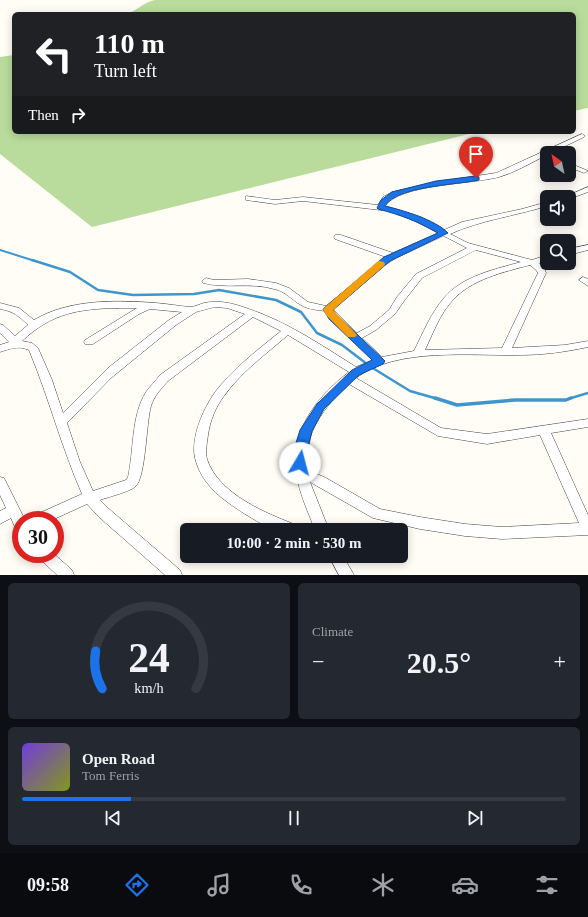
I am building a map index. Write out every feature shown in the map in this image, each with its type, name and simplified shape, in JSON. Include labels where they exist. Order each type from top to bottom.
[{"type":"street","points":[[562,146],[582,136]]},
{"type":"street","points":[[380,208],[386,199],[395,194],[436,184],[498,175],[540,157]]},
{"type":"street","points":[[576,168],[584,171]]},
{"type":"street","points":[[576,194],[588,189]]},
{"type":"street","points":[[249,198],[275,202],[303,199],[397,211],[418,219],[459,242],[474,248],[531,262],[541,269],[542,273],[505,352]]},
{"type":"street","points":[[328,309],[382,263],[393,256],[472,222],[540,206]]},
{"type":"street","points":[[338,237],[393,256]]},
{"type":"street","points":[[576,250],[588,247]]},
{"type":"street","points":[[355,338],[373,328],[392,312],[400,298],[419,276],[474,248]]},
{"type":"street","points":[[418,353],[449,298],[460,289],[480,278],[540,260]]},
{"type":"street","points":[[206,281],[252,283],[276,286],[286,290],[305,304],[328,309],[355,338],[380,361]]},
{"type":"street","points":[[0,349],[14,343],[45,318],[60,313],[100,305],[148,306],[193,310]]},
{"type":"street","points":[[60,422],[116,367],[180,316],[193,310],[212,305],[226,305],[251,314],[287,331],[355,373],[438,432],[487,439],[588,424]]},
{"type":"street","points":[[0,306],[20,310],[34,326]]},
{"type":"street","points":[[89,342],[148,306]]},
{"type":"street","points":[[59,511],[90,497],[130,484],[134,479],[147,402],[155,388],[164,378],[251,314]]},
{"type":"street","points":[[0,327],[14,343],[33,348],[47,380],[74,462],[90,497],[108,517],[175,575]]},
{"type":"street","points":[[273,523],[246,509],[208,475],[203,466],[200,453],[203,427],[216,398],[230,381],[287,331]]},
{"type":"street","points":[[319,523],[310,502],[302,473],[300,454],[306,430],[320,406],[355,373],[380,361],[418,353],[505,352],[560,349],[588,344]]},
{"type":"street","points":[[302,473],[322,482],[378,514],[420,523],[465,530],[502,533],[588,529],[544,431]]},
{"type":"street","points":[[0,482],[13,510],[0,518]]},
{"type":"street","points":[[54,563],[67,575]]},
{"type":"street","points":[[340,563],[347,575]]},
{"type":"green space","points":[[155,0],[588,0],[588,108],[576,111],[576,12],[130,12],[148,2]]},
{"type":"green space","points":[[12,55],[12,134],[469,134],[92,227],[0,154],[0,57]]},
{"type":"waterway","points":[[0,250],[35,261]]},
{"type":"waterway","points":[[32,260],[70,272],[98,290],[133,295],[194,294],[219,290],[276,300],[301,312],[317,333],[342,345],[367,364]]},
{"type":"waterway","points":[[371,367],[410,391],[438,399]]},
{"type":"waterway","points":[[570,398],[588,393]]},
{"type":"waterway","points":[[435,398],[457,405],[515,400],[566,400],[570,398]]},
{"type":"slow traffic","points":[[352,335],[329,312],[328,309],[380,264]]},
{"type":"route","points":[[300,463],[300,454],[306,430],[320,406],[348,378],[362,368],[380,361],[333,316],[328,309],[387,259],[444,233],[418,219],[397,211],[380,208],[384,201],[395,194],[436,184],[476,178]]}]
